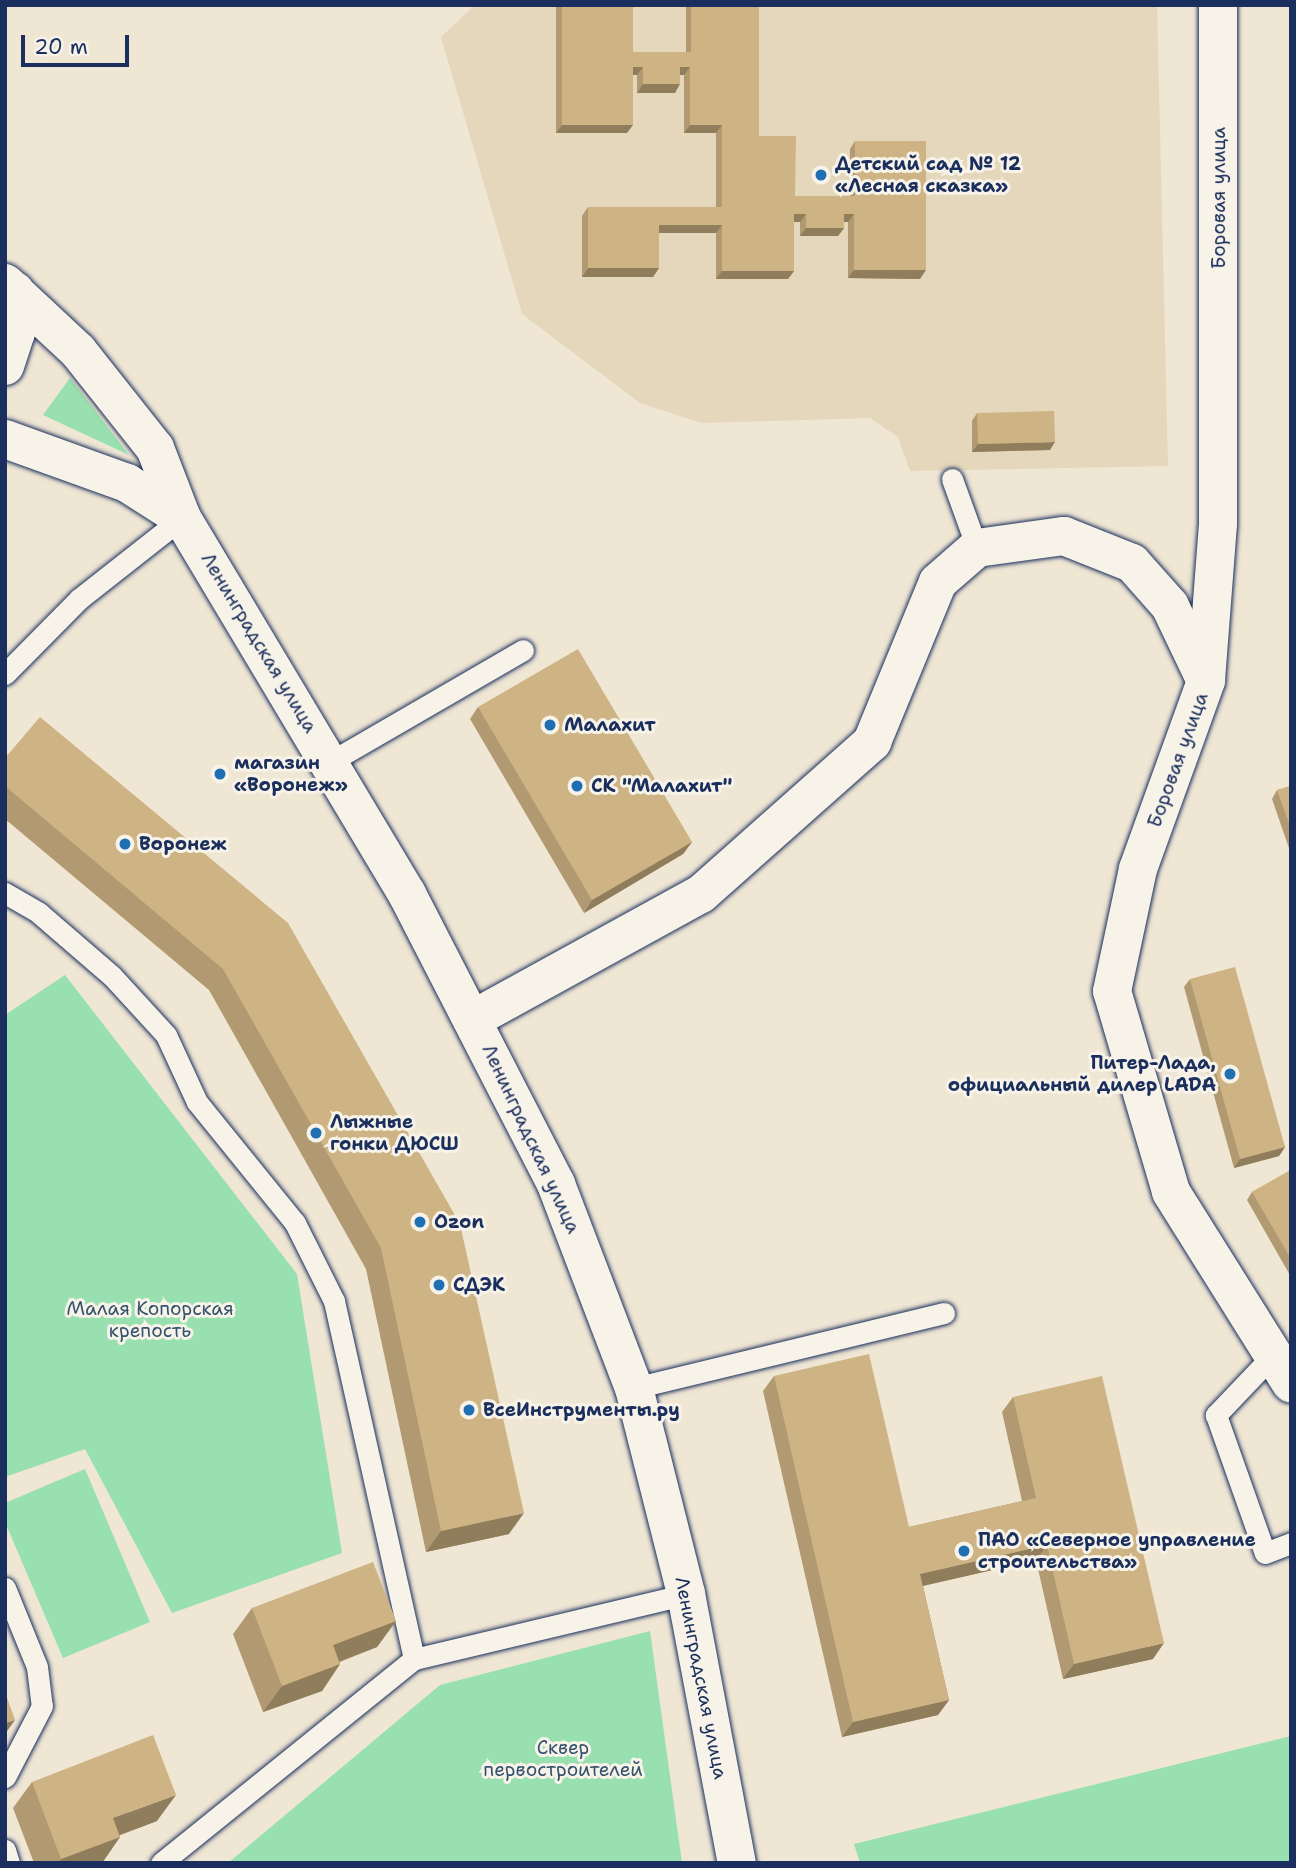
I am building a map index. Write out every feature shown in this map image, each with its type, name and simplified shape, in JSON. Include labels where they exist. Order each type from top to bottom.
[{"type":"street","name":"Боровая улица","points":[[1218,5],[1219,524],[1206,681],[1138,869],[1112,991],[1171,1192],[1283,1368]]},
{"type":"street","points":[[5,366],[16,333],[10,287]]},
{"type":"street","name":"Ленинградская улица","points":[[10,287],[78,351],[155,448],[182,518],[330,762],[474,1018],[556,1184],[634,1388],[686,1594],[737,1863]]},
{"type":"street","name":"Ленинградская улица","points":[[5,439],[127,483],[182,518]]},
{"type":"street","points":[[474,1018],[701,894],[872,742],[938,582],[977,548],[1064,536],[1132,563],[1170,606],[1206,681]]},
{"type":"lane","points":[[952,479],[977,548]]},
{"type":"lane","points":[[5,674],[79,600],[182,518]]},
{"type":"lane","points":[[330,762],[523,650]]},
{"type":"lane","points":[[5,893],[39,913],[112,976],[166,1035],[197,1102],[295,1223],[334,1301],[414,1659]]},
{"type":"lane","points":[[634,1388],[944,1313]]},
{"type":"lane","points":[[1283,1368],[1216,1415],[1265,1553],[1291,1543]]},
{"type":"lane","points":[[5,1588],[37,1667],[42,1706],[5,1777]]},
{"type":"lane","points":[[161,1863],[414,1659],[686,1594]]},
{"type":"lane","points":[[5,1850],[9,1863]]},
{"type":"shaded area","name":"Детский сад № 12 «Лесная сказка»","points":[[475,5],[1157,5],[1168,466],[910,471],[898,437],[870,418],[701,423],[640,403],[522,314],[441,37]]},
{"type":"green space","points":[[70,378],[129,455],[43,415]]},
{"type":"green space","name":"Малая Копорская крепость","points":[[65,975],[297,1274],[342,1553],[172,1613],[85,1449],[5,1477],[5,1015]]},
{"type":"green space","points":[[85,1469],[150,1622],[63,1658],[5,1522],[5,1503]]},
{"type":"green space","name":"Сквер первостроителей","points":[[650,1631],[682,1863],[228,1863],[440,1685]]},
{"type":"green space","points":[[1291,1736],[1291,1863],[860,1863],[854,1844]]},
{"type":"building","points":[[562,5],[633,5],[633,52],[691,52],[691,5],[759,5],[759,136],[796,136],[795,196],[855,196],[855,141],[926,141],[926,270],[854,270],[854,214],[844,214],[844,228],[806,228],[806,214],[794,214],[794,271],[722,271],[722,225],[659,225],[659,268],[588,268],[588,207],[722,207],[722,125],[690,125],[690,67],[680,67],[680,84],[643,84],[643,67],[633,67],[633,125],[562,125]]},
{"type":"building","points":[[1054,411],[1055,442],[978,444],[977,413]]},
{"type":"building","name":"СК \"Малахит\"","points":[[578,649],[692,842],[592,900],[478,707]]},
{"type":"building","points":[[40,717],[288,923],[460,1224],[524,1513],[441,1531],[381,1248],[223,969],[5,786],[5,758]]},
{"type":"building","points":[[1291,786],[1291,829],[1277,790]]},
{"type":"building","points":[[1235,967],[1285,1147],[1240,1159],[1190,979]]},
{"type":"building","points":[[1291,1170],[1291,1259],[1252,1192]]},
{"type":"building","name":"ПАО «Северное управление строительства»","points":[[869,1354],[909,1527],[1036,1498],[1013,1397],[1102,1376],[1164,1643],[1074,1664],[1047,1545],[920,1574],[949,1700],[853,1722],[774,1376]]},
{"type":"building","points":[[373,1562],[396,1621],[333,1645],[340,1664],[282,1686],[252,1608]]},
{"type":"building","points":[[5,1692],[15,1720],[5,1723]]},
{"type":"building","points":[[153,1735],[176,1795],[113,1818],[120,1837],[61,1859],[32,1782]]},
{"type":"place","name":"Детский сад № 12 «Лесная сказка»","points":[[821,175]]},
{"type":"place","name":"Малахит","points":[[550,725]]},
{"type":"place","name":"магазин «Воронеж»","points":[[220,774]]},
{"type":"place","name":"СК \"Малахит\"","points":[[577,786]]},
{"type":"place","name":"Воронеж","points":[[125,844]]},
{"type":"place","name":"Питер-Лада, официальный дилер LADA","points":[[1230,1074]]},
{"type":"place","name":"Лыжные гонки ДЮСШ","points":[[316,1133]]},
{"type":"place","name":"Ozon","points":[[420,1222]]},
{"type":"place","name":"СДЭК","points":[[439,1285]]},
{"type":"place","name":"ВсеИнструменты.ру","points":[[469,1410]]},
{"type":"place","name":"ПАО «Северное управление строительства»","points":[[964,1551]]}]
